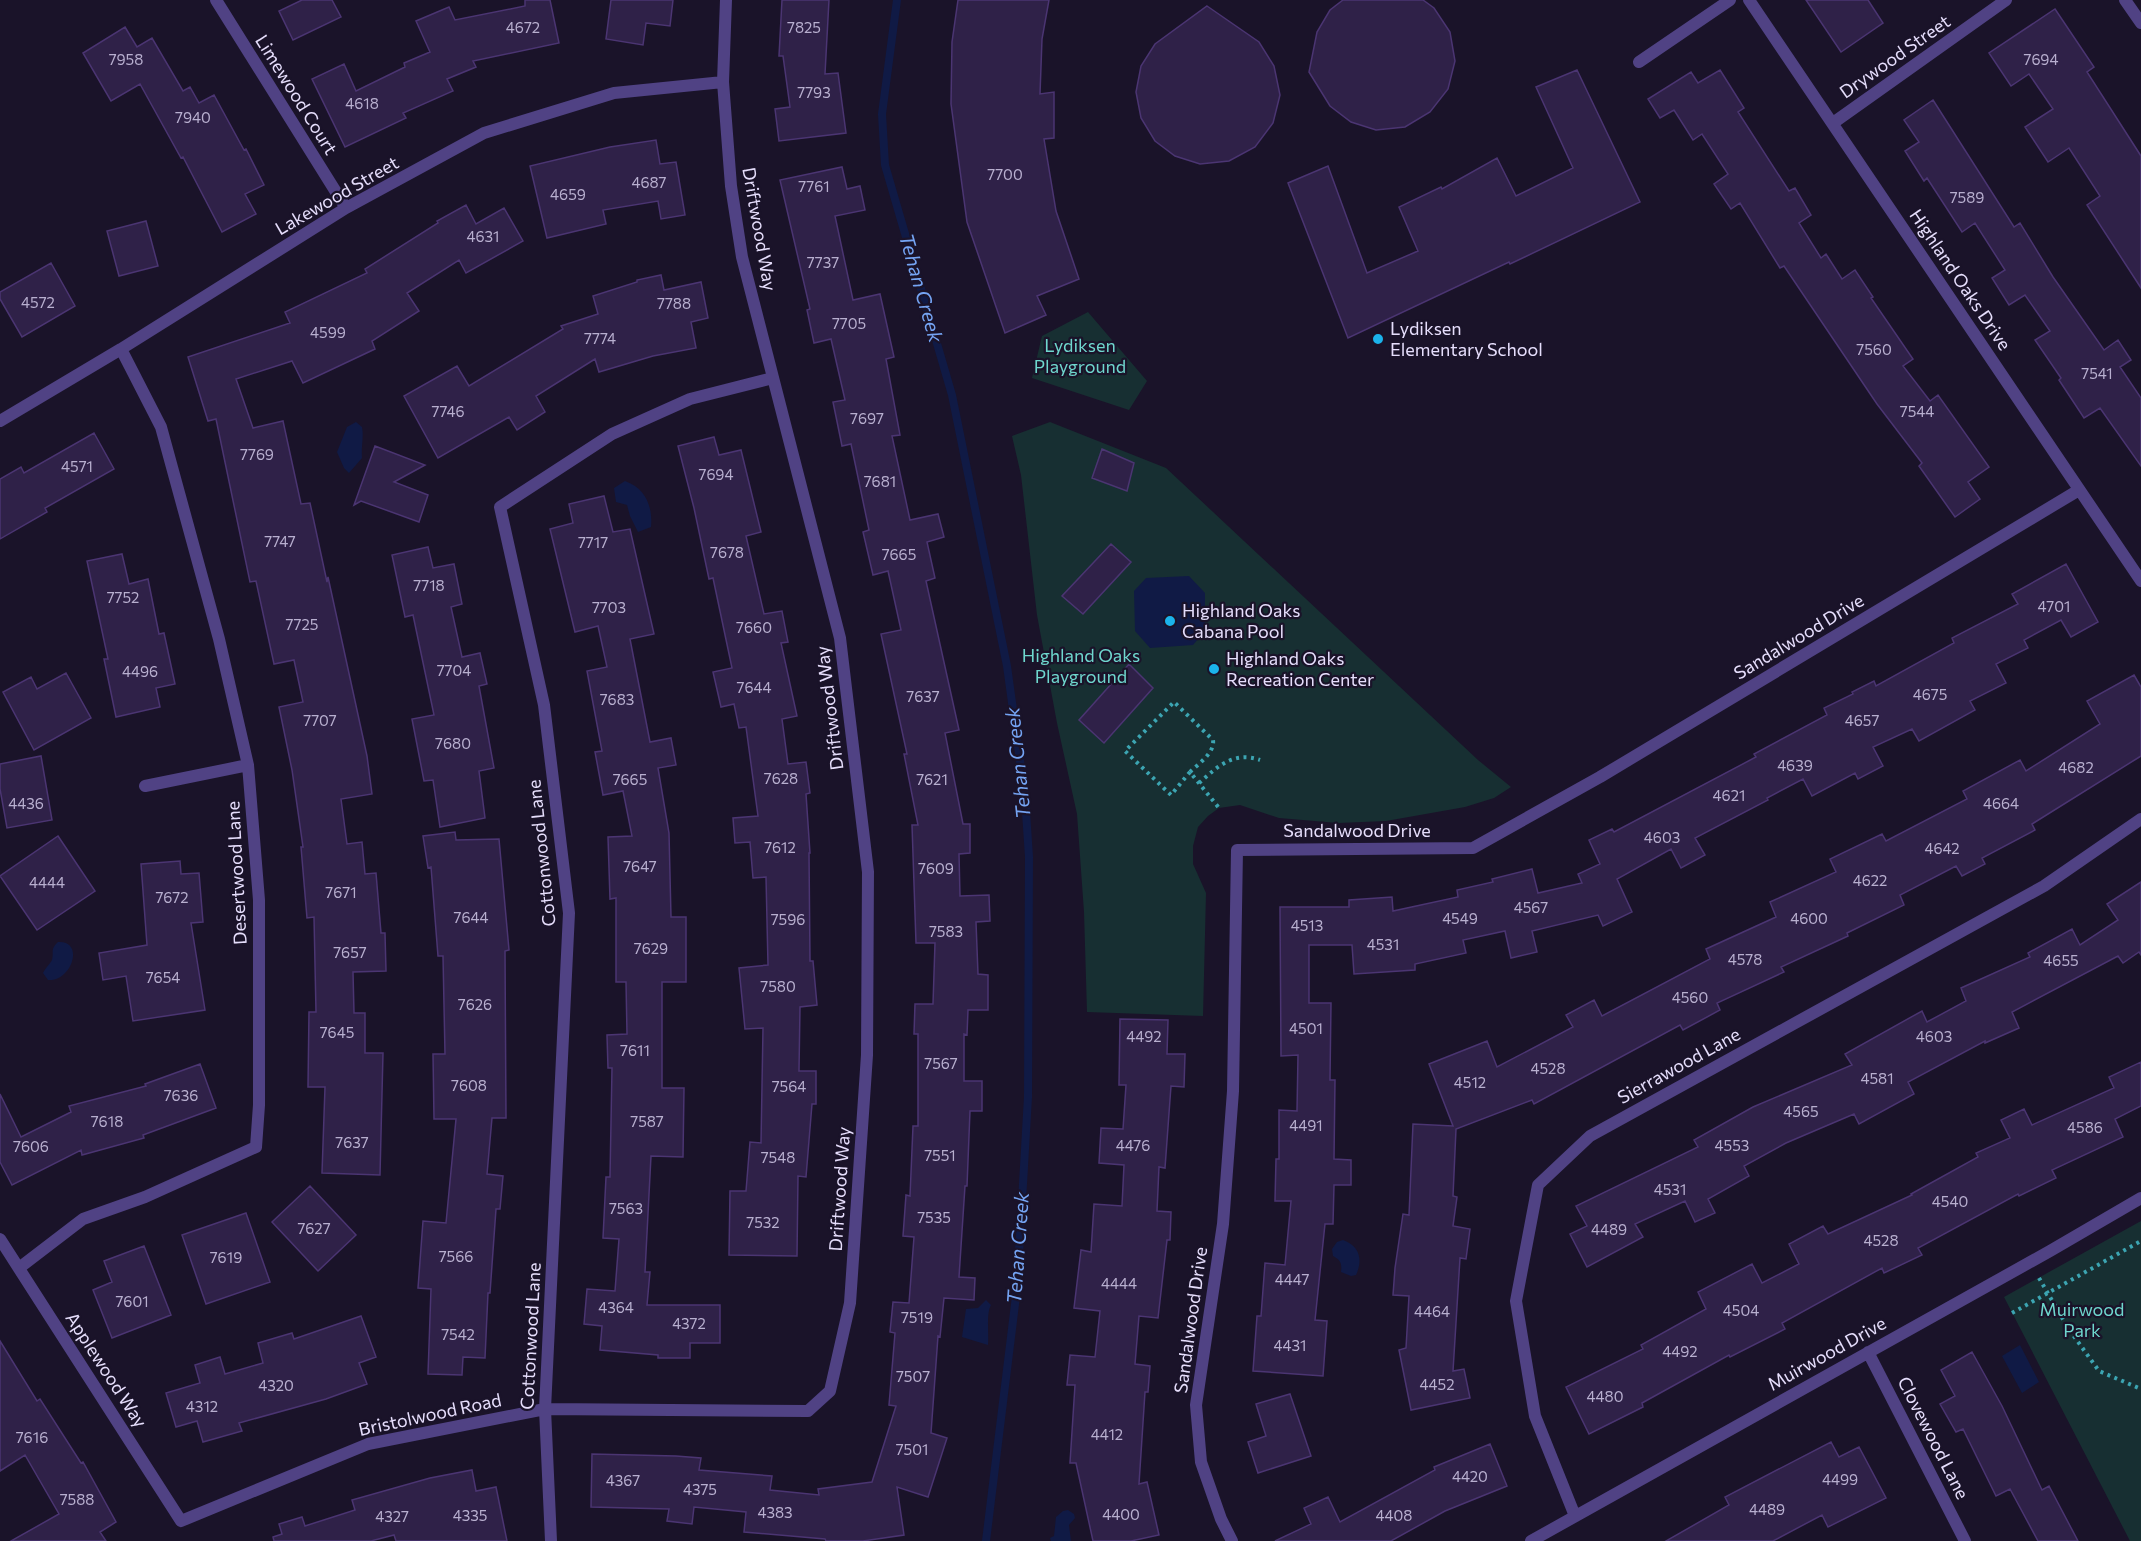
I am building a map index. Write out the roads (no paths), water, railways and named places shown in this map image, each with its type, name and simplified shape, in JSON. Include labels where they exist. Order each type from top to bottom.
[{"type":"street","name":"Limewood Court","points":[[216,0],[346,208]]},
{"type":"street","name":"Driftwood Way","points":[[726,0],[723,82],[731,186],[742,257],[840,638],[868,872],[867,1055],[850,1303],[830,1391],[808,1411]]},
{"type":"street","points":[[1639,62],[1730,0]]},
{"type":"street","name":"Highland Oaks Drive","points":[[1749,0],[2141,581]]},
{"type":"street","name":"Drywood Street","points":[[1833,123],[2006,0]]},
{"type":"street","points":[[2126,0],[2141,23]]},
{"type":"street","name":"Lakewood Street","points":[[0,421],[121,349],[346,208],[484,133],[614,93],[723,82]]},
{"type":"street","name":"Desertwood Lane","points":[[19,1268],[83,1219],[145,1197],[256,1147],[259,1105],[259,900],[248,765],[219,639],[161,427],[121,349]]},
{"type":"street","name":"Cottonwood Lane","points":[[551,1541],[544,1409],[569,913],[544,705],[500,507],[612,434],[690,399],[773,378]]},
{"type":"street","name":"Sandalwood Drive","points":[[1232,1541],[1221,1519],[1201,1462],[1196,1405],[1223,1224],[1233,1091],[1237,850],[1473,848],[1600,777],[2079,490]]},
{"type":"street","points":[[145,786],[248,765]]},
{"type":"street","name":"Sierrawood Lane","points":[[1575,1516],[1535,1416],[1516,1301],[1538,1185],[1590,1136],[2044,886],[2141,819]]},
{"type":"street","name":"Muirwood Drive","points":[[1530,1541],[2141,1198]]},
{"type":"street","name":"Applewood Way","points":[[0,1239],[181,1521]]},
{"type":"street","name":"Clovewood Lane","points":[[1868,1352],[1965,1541]]},
{"type":"street","name":"Bristolwood Road","points":[[181,1521],[368,1444],[544,1409],[808,1411]]},
{"type":"water","points":[[356,422],[362,427],[362,458],[349,473],[344,468],[337,452],[347,427]]},
{"type":"water","points":[[625,481],[643,493],[651,512],[651,527],[638,532],[627,505],[616,502],[614,488]]},
{"type":"water","name":"Highland Oaks Cabana Pool","points":[[1189,576],[1205,593],[1205,631],[1193,645],[1150,648],[1135,631],[1134,591],[1146,578]]},
{"type":"water","points":[[58,942],[66,943],[71,947],[72,961],[63,975],[48,980],[43,973],[52,960],[53,949]]},
{"type":"water","points":[[1343,1240],[1353,1246],[1358,1254],[1359,1264],[1356,1275],[1351,1276],[1341,1272],[1340,1262],[1333,1256],[1332,1249],[1337,1242]]},
{"type":"water","points":[[986,1300],[991,1305],[988,1318],[988,1345],[962,1337],[966,1309],[978,1308]]},
{"type":"water","points":[[2020,1345],[2039,1382],[2022,1393],[2002,1356]]},
{"type":"water","points":[[1068,1510],[1074,1514],[1075,1518],[1069,1525],[1071,1541],[1051,1541],[1050,1538],[1054,1536],[1056,1517]]},
{"type":"waterway","name":"Tehan Creek","points":[[897,0],[882,114],[885,165],[952,395],[1007,666],[1025,797],[1029,857],[1028,1097],[1017,1288],[986,1541]]},
{"type":"place","name":"Lydiksen Elementary School","points":[[1378,339]]},
{"type":"place","name":"Highland Oaks Cabana Pool","points":[[1170,621]]},
{"type":"place","name":"Highland Oaks Recreation Center","points":[[1214,669]]},
{"type":"park label","name":"Lydiksen Playground","points":[[1080,356]]},
{"type":"park label","name":"Highland Oaks Playground","points":[[1081,666]]},
{"type":"park label","name":"Muirwood Park","points":[[2082,1320]]}]
